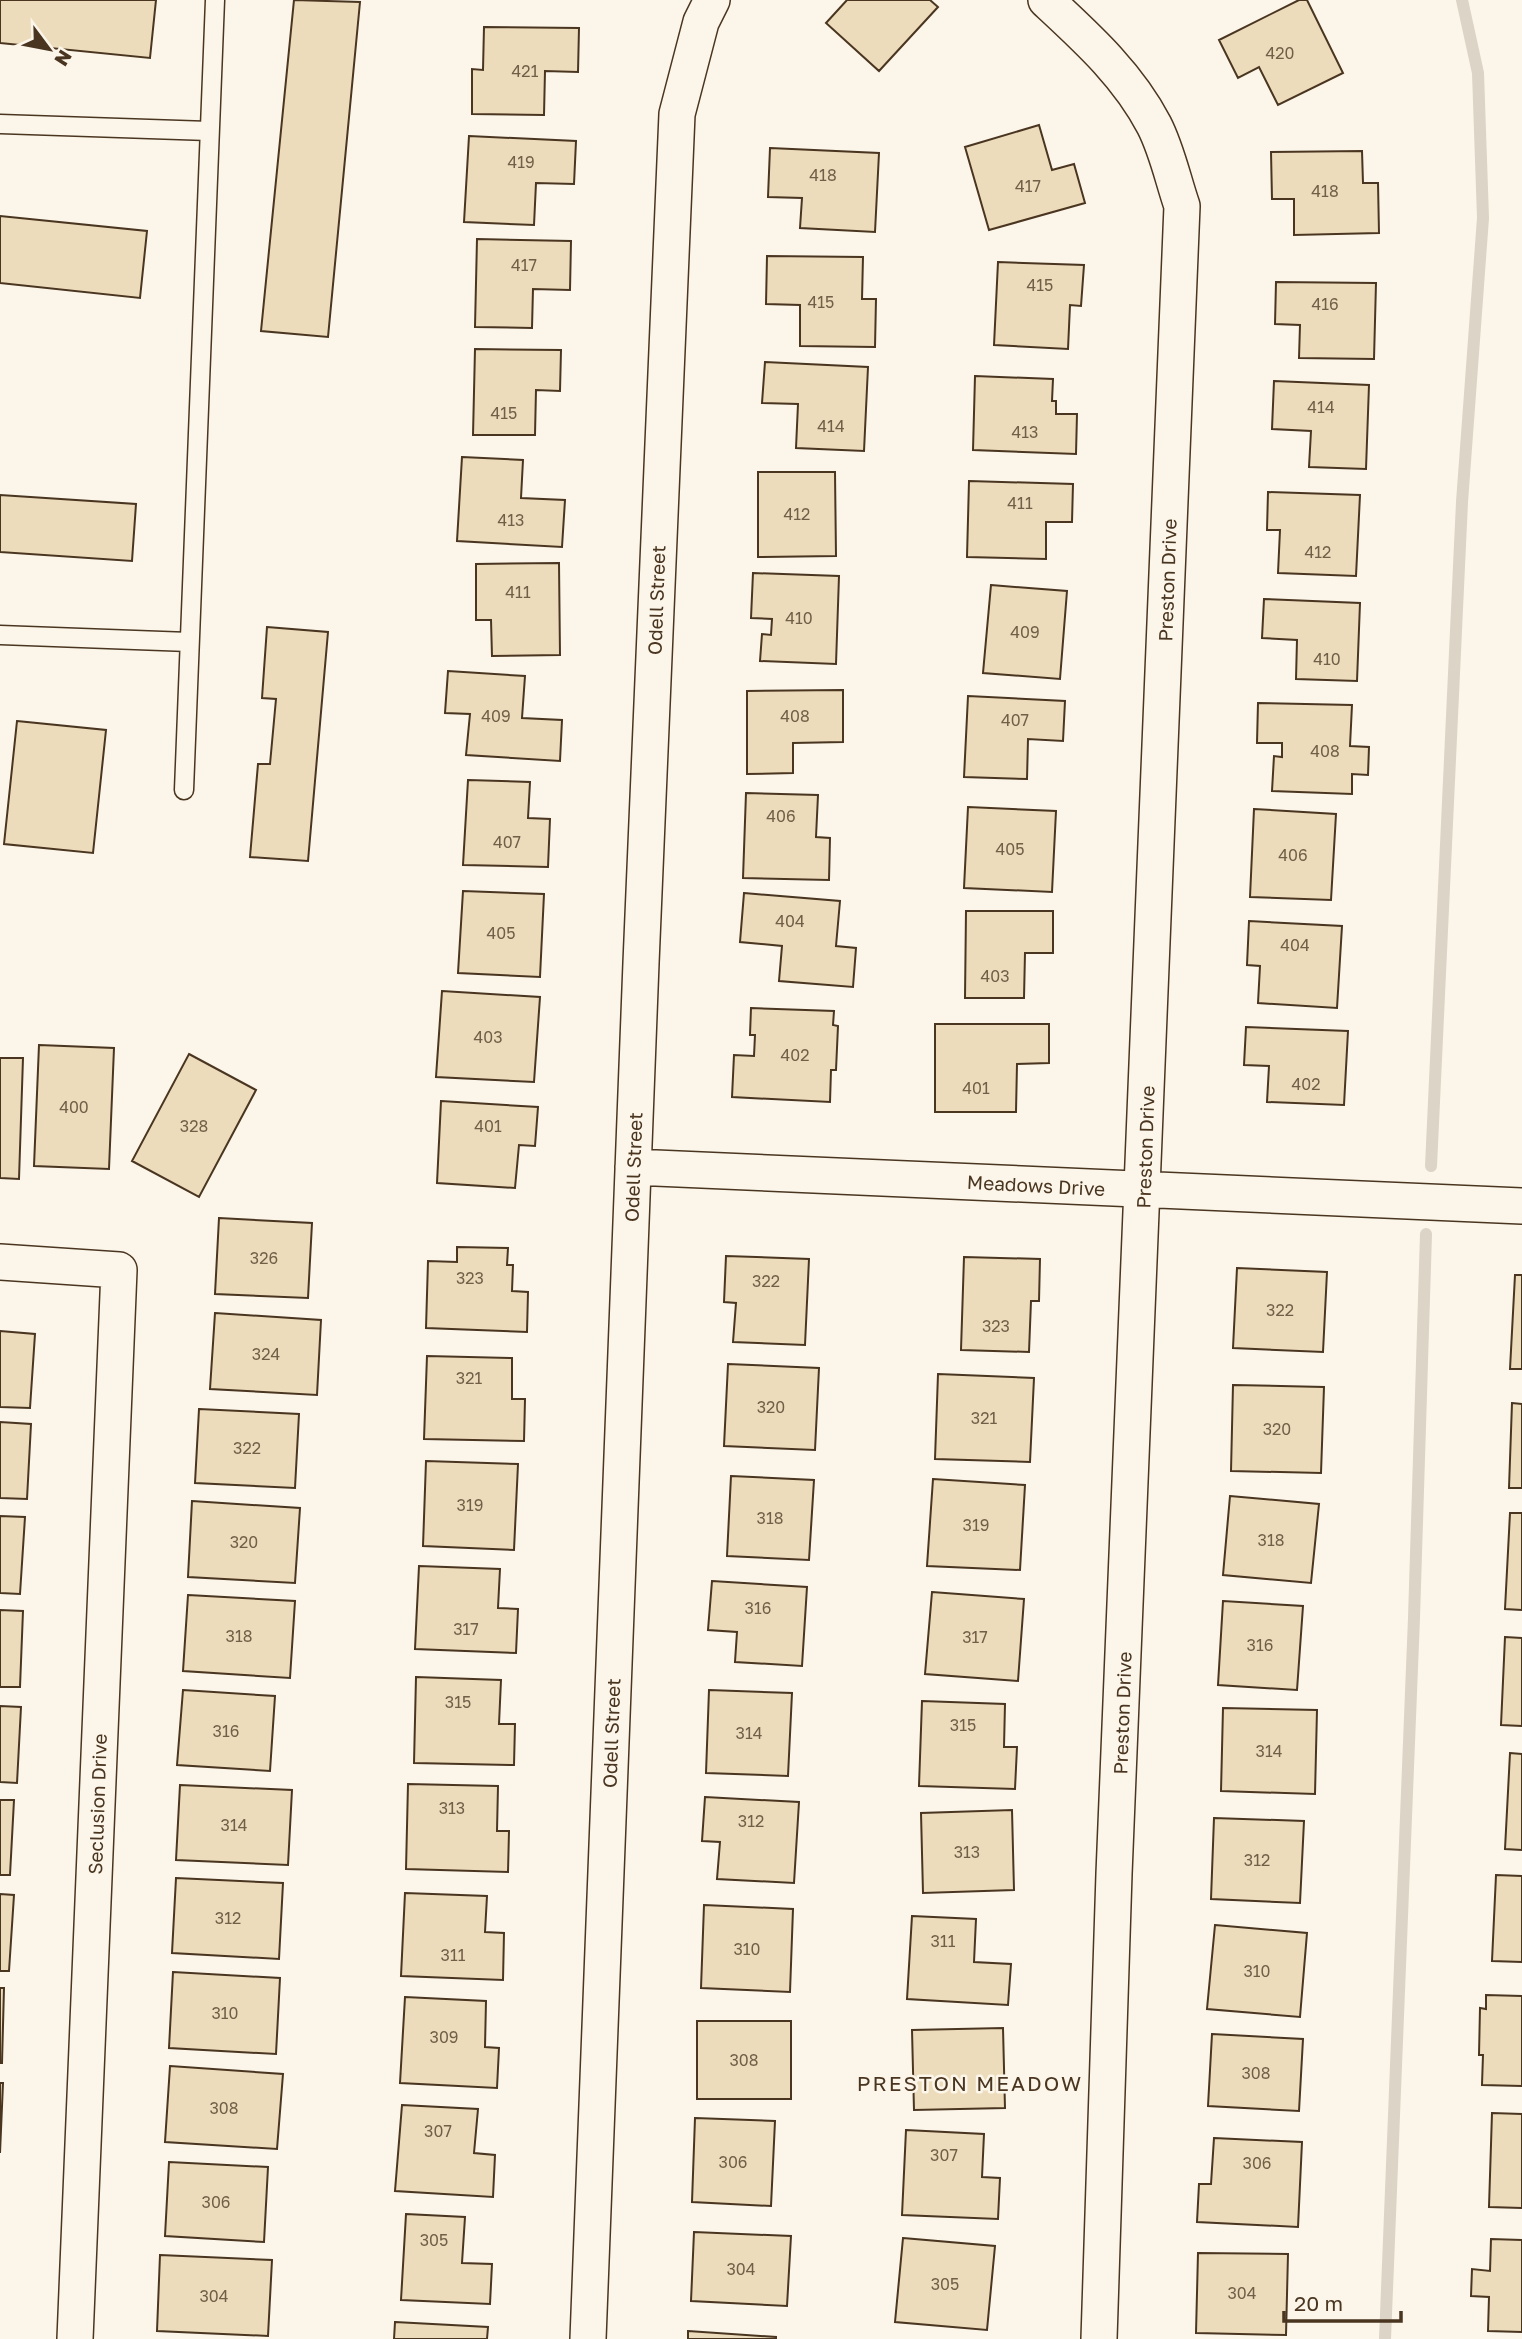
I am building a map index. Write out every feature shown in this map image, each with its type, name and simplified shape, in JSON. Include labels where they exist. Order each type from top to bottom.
[{"type":"street","name":"Odell Street","points":[[588,2339],[677,114],[701,22],[712,0]]},
{"type":"street","name":"Preston Drive","points":[[1046,0],[1090,41],[1130,84],[1155,127],[1182,206],[1114,1874],[1099,2339]]},
{"type":"street","name":"Meadows Drive","points":[[633,1167],[1522,1206]]},
{"type":"street","name":"Seclusion Drive","points":[[0,1262],[119,1270],[75,2339]]},
{"type":"lane","points":[[184,790],[215,0]]},
{"type":"lane","points":[[0,124],[209,131]]},
{"type":"lane","points":[[0,635],[189,642]]},
{"type":"building","points":[[0,0],[156,0],[150,58],[0,43]]},
{"type":"building","points":[[294,0],[360,2],[328,337],[261,331]]},
{"type":"building","points":[[847,0],[930,0],[938,7],[879,71],[826,23]]},
{"type":"building","points":[[1299,0],[1307,0],[1343,73],[1278,105],[1259,67],[1238,78],[1219,40]]},
{"type":"building","points":[[484,27],[579,28],[578,72],[545,71],[544,115],[472,114],[472,69],[483,70]]},
{"type":"building","points":[[1039,125],[1052,170],[1074,164],[1085,203],[989,230],[965,147]]},
{"type":"building","points":[[469,136],[576,141],[574,184],[536,183],[534,225],[464,222]]},
{"type":"building","points":[[770,148],[879,153],[875,232],[800,228],[802,198],[768,197]]},
{"type":"building","points":[[1362,151],[1363,183],[1378,183],[1379,233],[1294,235],[1294,199],[1272,199],[1271,152]]},
{"type":"building","points":[[0,216],[147,231],[140,298],[0,283]]},
{"type":"building","points":[[477,239],[571,241],[570,290],[533,289],[532,328],[475,327]]},
{"type":"building","points":[[767,256],[863,257],[862,299],[876,299],[875,347],[800,346],[800,305],[766,304]]},
{"type":"building","points":[[998,262],[1084,265],[1081,306],[1070,305],[1068,349],[994,345]]},
{"type":"building","points":[[1276,282],[1376,283],[1374,359],[1299,358],[1300,325],[1275,324]]},
{"type":"building","points":[[475,349],[561,350],[560,391],[536,390],[535,435],[473,435]]},
{"type":"building","points":[[765,362],[868,367],[864,451],[796,448],[798,404],[762,403]]},
{"type":"building","points":[[975,376],[1053,379],[1052,401],[1056,401],[1056,414],[1077,414],[1076,454],[973,450]]},
{"type":"building","points":[[1274,381],[1369,385],[1366,469],[1309,467],[1311,431],[1272,429]]},
{"type":"building","points":[[462,457],[523,460],[521,498],[565,500],[562,547],[457,541]]},
{"type":"building","points":[[758,472],[835,472],[836,556],[758,557]]},
{"type":"building","points":[[969,481],[1073,484],[1072,522],[1046,522],[1046,559],[967,557]]},
{"type":"building","points":[[1268,492],[1360,495],[1356,576],[1278,573],[1280,530],[1267,530]]},
{"type":"building","points":[[0,495],[136,504],[132,561],[0,552]]},
{"type":"building","points":[[559,563],[560,655],[492,656],[491,620],[476,620],[476,564]]},
{"type":"building","points":[[753,573],[839,576],[836,664],[760,661],[762,634],[771,635],[772,619],[751,618]]},
{"type":"building","points":[[991,585],[1067,591],[1060,679],[983,673]]},
{"type":"building","points":[[1264,599],[1360,603],[1357,681],[1296,679],[1297,640],[1262,638]]},
{"type":"building","points":[[267,627],[328,632],[308,861],[250,857],[258,764],[270,764],[276,699],[262,698]]},
{"type":"building","points":[[448,671],[525,676],[522,718],[562,720],[560,761],[466,755],[470,714],[445,713]]},
{"type":"building","points":[[843,690],[843,742],[793,743],[793,773],[747,774],[747,691]]},
{"type":"building","points":[[968,696],[1065,701],[1063,741],[1028,739],[1027,779],[964,777]]},
{"type":"building","points":[[1258,703],[1352,705],[1350,746],[1369,747],[1368,775],[1352,774],[1352,794],[1272,791],[1274,756],[1282,757],[1282,743],[1257,743]]},
{"type":"building","points":[[17,721],[106,730],[93,853],[4,844]]},
{"type":"building","points":[[468,780],[530,782],[528,818],[550,819],[548,867],[463,865]]},
{"type":"building","points":[[746,793],[818,795],[816,837],[830,838],[829,880],[743,878]]},
{"type":"building","points":[[968,807],[1056,811],[1052,892],[964,888]]},
{"type":"building","points":[[1254,809],[1336,814],[1331,900],[1250,897]]},
{"type":"building","points":[[463,891],[544,894],[540,977],[458,973]]},
{"type":"building","points":[[744,893],[840,901],[836,946],[856,948],[853,987],[779,981],[782,946],[740,942]]},
{"type":"building","points":[[966,911],[1053,911],[1053,953],[1025,953],[1024,998],[965,998]]},
{"type":"building","points":[[1249,921],[1342,926],[1337,1008],[1258,1003],[1260,966],[1247,965]]},
{"type":"building","points":[[442,991],[540,997],[534,1082],[436,1077]]},
{"type":"building","points":[[751,1008],[834,1011],[833,1025],[838,1026],[836,1070],[831,1070],[830,1102],[732,1097],[734,1055],[754,1056],[755,1035],[750,1035]]},
{"type":"building","points":[[935,1024],[1049,1024],[1049,1063],[1017,1064],[1016,1112],[935,1112]]},
{"type":"building","points":[[1246,1027],[1348,1031],[1344,1105],[1267,1102],[1269,1066],[1244,1065]]},
{"type":"building","points":[[39,1045],[114,1048],[109,1169],[34,1166]]},
{"type":"building","points":[[189,1054],[256,1090],[199,1197],[132,1161]]},
{"type":"building","points":[[0,1058],[23,1058],[19,1179],[0,1178]]},
{"type":"building","points":[[441,1101],[538,1107],[535,1146],[519,1145],[515,1188],[437,1183]]},
{"type":"building","points":[[219,1218],[312,1223],[308,1298],[215,1294]]},
{"type":"building","points":[[457,1247],[508,1248],[507,1265],[513,1265],[512,1291],[528,1292],[527,1332],[426,1328],[428,1261],[457,1262]]},
{"type":"building","points":[[726,1256],[809,1259],[805,1345],[733,1342],[736,1303],[724,1302]]},
{"type":"building","points":[[964,1257],[1040,1259],[1039,1301],[1031,1301],[1029,1352],[961,1350]]},
{"type":"building","points":[[1237,1268],[1327,1272],[1323,1352],[1233,1348]]},
{"type":"building","points":[[1515,1275],[1522,1275],[1522,1369],[1510,1369]]},
{"type":"building","points":[[215,1313],[321,1320],[317,1395],[210,1389]]},
{"type":"building","points":[[0,1331],[35,1334],[30,1408],[0,1407]]},
{"type":"building","points":[[427,1356],[512,1358],[512,1399],[525,1399],[524,1441],[424,1439]]},
{"type":"building","points":[[728,1364],[819,1368],[815,1450],[724,1446]]},
{"type":"building","points":[[938,1374],[1034,1378],[1030,1462],[935,1459]]},
{"type":"building","points":[[1233,1385],[1324,1387],[1321,1473],[1231,1471]]},
{"type":"building","points":[[1512,1403],[1522,1404],[1522,1488],[1509,1488]]},
{"type":"building","points":[[199,1409],[299,1414],[295,1488],[195,1483]]},
{"type":"building","points":[[0,1422],[31,1424],[27,1499],[0,1498]]},
{"type":"building","points":[[426,1461],[518,1464],[514,1550],[423,1546]]},
{"type":"building","points":[[731,1476],[814,1480],[809,1560],[727,1556]]},
{"type":"building","points":[[933,1479],[1025,1485],[1020,1570],[927,1566]]},
{"type":"building","points":[[1230,1496],[1319,1504],[1311,1583],[1223,1575]]},
{"type":"building","points":[[192,1501],[300,1508],[295,1583],[188,1577]]},
{"type":"building","points":[[1510,1513],[1522,1513],[1522,1610],[1505,1609]]},
{"type":"building","points":[[0,1516],[25,1517],[20,1594],[0,1593]]},
{"type":"building","points":[[419,1566],[500,1569],[498,1608],[518,1609],[516,1653],[415,1649]]},
{"type":"building","points":[[712,1581],[807,1587],[802,1666],[735,1662],[737,1632],[708,1630]]},
{"type":"building","points":[[932,1592],[1024,1599],[1018,1681],[925,1674]]},
{"type":"building","points":[[188,1595],[295,1601],[290,1678],[183,1671]]},
{"type":"building","points":[[1223,1601],[1303,1606],[1297,1690],[1218,1685]]},
{"type":"building","points":[[0,1610],[23,1611],[20,1687],[0,1687]]},
{"type":"building","points":[[1505,1637],[1522,1638],[1522,1726],[1501,1725]]},
{"type":"building","points":[[416,1677],[501,1680],[499,1724],[515,1724],[514,1765],[414,1763]]},
{"type":"building","points":[[183,1690],[275,1696],[270,1771],[177,1765]]},
{"type":"building","points":[[709,1690],[792,1693],[788,1776],[706,1773]]},
{"type":"building","points":[[922,1701],[1005,1704],[1004,1747],[1017,1747],[1015,1789],[919,1786]]},
{"type":"building","points":[[0,1706],[21,1707],[17,1783],[0,1782]]},
{"type":"building","points":[[1223,1708],[1317,1710],[1315,1794],[1221,1791]]},
{"type":"building","points":[[1510,1753],[1522,1754],[1522,1850],[1505,1849]]},
{"type":"building","points":[[408,1784],[498,1786],[497,1831],[509,1831],[508,1872],[406,1869]]},
{"type":"building","points":[[180,1785],[292,1790],[288,1865],[176,1860]]},
{"type":"building","points":[[705,1797],[799,1802],[794,1883],[717,1879],[720,1842],[702,1841]]},
{"type":"building","points":[[0,1800],[14,1800],[10,1875],[0,1875]]},
{"type":"building","points":[[1012,1810],[1014,1890],[923,1893],[921,1813]]},
{"type":"building","points":[[1214,1818],[1304,1821],[1300,1903],[1211,1899]]},
{"type":"building","points":[[1496,1875],[1522,1876],[1522,1962],[1492,1961]]},
{"type":"building","points":[[176,1878],[283,1883],[279,1959],[172,1953]]},
{"type":"building","points":[[405,1893],[487,1896],[485,1932],[504,1933],[503,1980],[401,1976]]},
{"type":"building","points":[[0,1894],[14,1895],[9,1971],[0,1971]]},
{"type":"building","points":[[704,1905],[793,1909],[790,1992],[701,1988]]},
{"type":"building","points":[[912,1916],[976,1919],[974,1962],[1011,1964],[1008,2005],[907,1999]]},
{"type":"building","points":[[1215,1925],[1307,1933],[1300,2017],[1207,2009]]},
{"type":"building","points":[[173,1972],[280,1978],[276,2054],[169,2048]]},
{"type":"building","points":[[0,1988],[4,1988],[2,2063],[0,2063]]},
{"type":"building","points":[[1486,1995],[1522,1996],[1522,2086],[1482,2085],[1483,2055],[1479,2055],[1480,2008],[1486,2009]]},
{"type":"building","points":[[405,1997],[486,2001],[485,2047],[499,2048],[497,2088],[400,2083]]},
{"type":"building","points":[[697,2021],[791,2021],[791,2099],[697,2099]]},
{"type":"building","points":[[1003,2028],[1005,2108],[914,2110],[912,2030]]},
{"type":"building","points":[[1212,2034],[1303,2039],[1299,2111],[1208,2106]]},
{"type":"building","points":[[170,2066],[283,2074],[277,2149],[165,2142]]},
{"type":"building","points":[[0,2083],[3,2083],[0,2153]]},
{"type":"building","points":[[402,2105],[478,2109],[474,2153],[495,2155],[493,2197],[395,2191]]},
{"type":"building","points":[[1492,2113],[1522,2114],[1522,2208],[1489,2207]]},
{"type":"building","points":[[695,2118],[775,2121],[771,2206],[692,2202]]},
{"type":"building","points":[[906,2130],[984,2134],[982,2177],[1000,2178],[998,2219],[902,2215]]},
{"type":"building","points":[[1214,2138],[1302,2142],[1298,2227],[1197,2222],[1199,2184],[1211,2184]]},
{"type":"building","points":[[169,2162],[268,2167],[264,2242],[165,2236]]},
{"type":"building","points":[[406,2214],[465,2217],[462,2263],[492,2264],[490,2304],[401,2300]]},
{"type":"building","points":[[694,2232],[791,2236],[787,2306],[691,2301]]},
{"type":"building","points":[[903,2238],[995,2246],[987,2330],[895,2322]]},
{"type":"building","points":[[1491,2239],[1522,2240],[1522,2332],[1488,2331],[1489,2297],[1471,2296],[1472,2269],[1490,2271]]},
{"type":"building","points":[[1198,2253],[1288,2254],[1286,2335],[1196,2333]]},
{"type":"building","points":[[160,2255],[272,2260],[268,2336],[157,2331]]},
{"type":"building","points":[[395,2322],[488,2327],[487,2339],[394,2339]]},
{"type":"building","points":[[688,2331],[776,2337],[776,2339],[688,2339]]},
{"type":"waterway","points":[[1431,1166],[1462,502],[1483,218],[1478,73],[1462,0]]},
{"type":"waterway","points":[[1385,2339],[1414,1618],[1426,1234]]},
{"type":"district","name":"PRESTON MEADOW","points":[[970,2083]]}]
